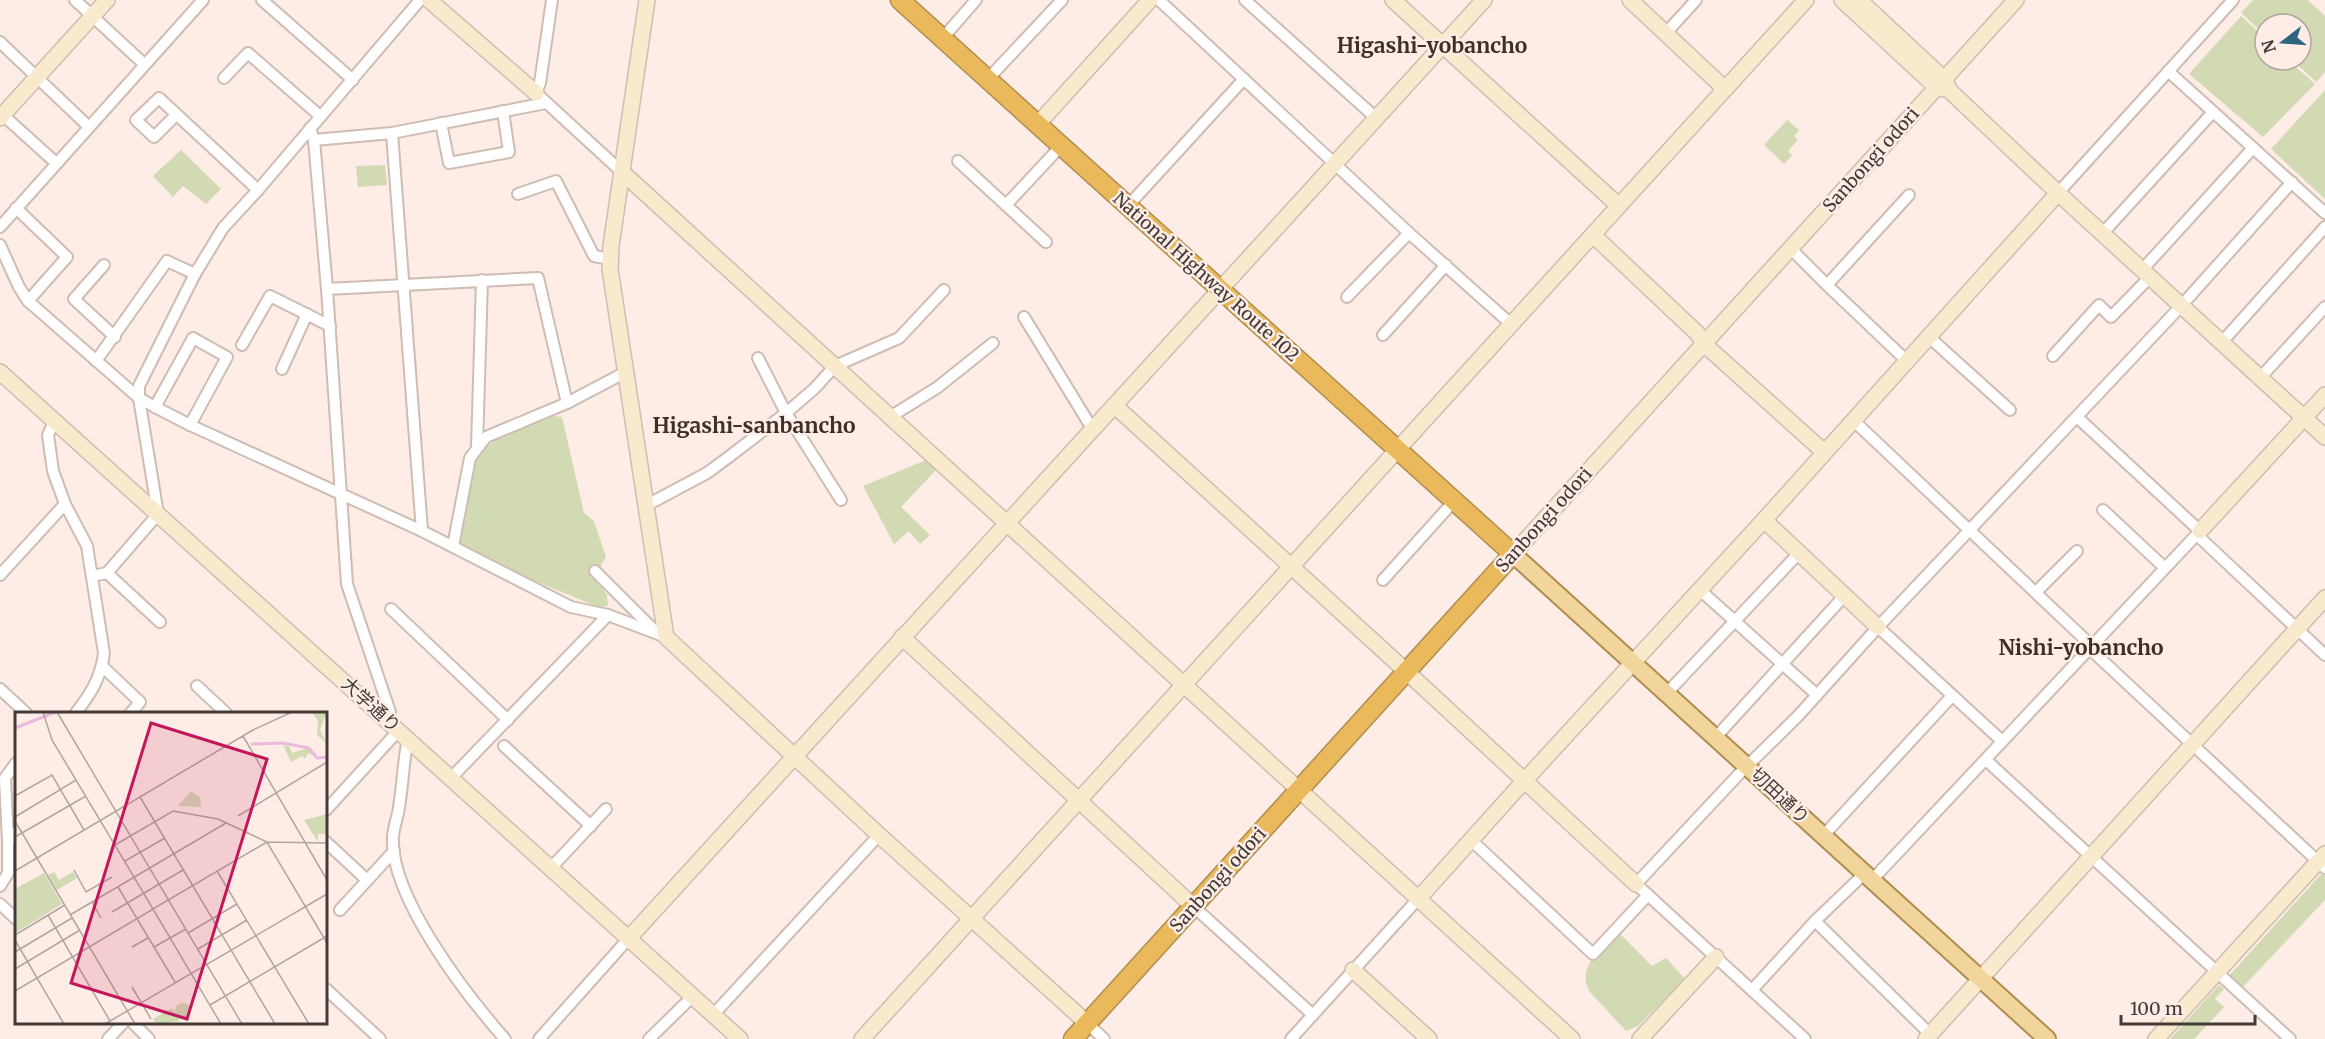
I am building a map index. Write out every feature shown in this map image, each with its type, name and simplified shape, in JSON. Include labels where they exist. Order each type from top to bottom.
[{"type":"highway","name":"National Highway Route 102","points":[[900,0],[1513,554]]},
{"type":"highway","name":"Sanbongi odori","points":[[1073,1039],[1513,554]]},
{"type":"main road","name":"切田通り","points":[[1513,554],[2047,1039]]},
{"type":"street","points":[[75,0],[144,64]]},
{"type":"street","points":[[56,163],[1,116],[107,0]]},
{"type":"street","points":[[0,227],[199,4],[186,0]]},
{"type":"street","points":[[262,0],[353,80]]},
{"type":"street","points":[[92,576],[106,573],[158,514],[139,398],[140,386],[195,274],[223,228],[420,0]]},
{"type":"street","points":[[429,0],[541,98],[1572,1039]]},
{"type":"street","points":[[541,98],[540,82],[552,0]]},
{"type":"street","points":[[647,0],[610,260],[647,505],[662,636]]},
{"type":"street","points":[[942,39],[976,0]]},
{"type":"street","points":[[987,80],[1062,0]]},
{"type":"street","points":[[1037,125],[1150,0]]},
{"type":"street","points":[[1159,0],[1409,233],[1512,325]]},
{"type":"street","points":[[1245,0],[1376,118]]},
{"type":"street","points":[[1393,0],[1619,206]]},
{"type":"street","points":[[539,1039],[902,637],[1484,0]]},
{"type":"street","points":[[1630,0],[1725,89]]},
{"type":"street","points":[[1666,33],[1696,0]]},
{"type":"street","points":[[862,1039],[1806,0]]},
{"type":"street","points":[[1842,0],[1943,86],[2325,437]]},
{"type":"street","points":[[1859,0],[1943,86]]},
{"type":"street","name":"Sanbongi odori","points":[[1513,554],[1790,248],[1943,86],[2016,0]]},
{"type":"street","points":[[1291,1039],[2234,0]]},
{"type":"street","points":[[0,42],[88,126]]},
{"type":"street","points":[[224,78],[248,53],[320,116]]},
{"type":"street","points":[[2168,71],[2325,213]]},
{"type":"street","points":[[1127,207],[1244,79]]},
{"type":"street","points":[[314,140],[392,133],[503,111],[541,98]]},
{"type":"street","points":[[441,123],[449,163],[509,152],[503,111]]},
{"type":"street","points":[[2103,233],[2213,112]]},
{"type":"street","points":[[176,115],[258,190]]},
{"type":"street","points":[[310,128],[314,140],[327,289],[347,584],[390,712],[399,730],[402,766],[399,806],[393,837],[394,851],[408,899],[421,923],[470,994],[505,1039]]},
{"type":"street","points":[[392,133],[423,531]]},
{"type":"street","points":[[1006,205],[1061,146]]},
{"type":"street","points":[[2053,356],[2098,305],[2111,317],[2253,148]]},
{"type":"street","points":[[958,161],[1046,242]]},
{"type":"street","points":[[518,195],[556,181],[594,256],[610,260]]},
{"type":"street","points":[[1636,884],[1817,695],[1878,627],[2182,305],[2292,182]]},
{"type":"street","points":[[1827,285],[1909,195]]},
{"type":"street","points":[[16,208],[67,257],[28,301]]},
{"type":"street","points":[[2222,342],[2325,226]]},
{"type":"street","points":[[1347,297],[1409,233]]},
{"type":"street","points":[[1593,235],[1697,333],[1704,344],[1824,452]]},
{"type":"street","points":[[0,245],[28,301],[139,398],[190,425],[423,531],[571,607],[608,615],[662,636]]},
{"type":"street","points":[[1790,248],[1907,362]]},
{"type":"street","points":[[96,361],[167,261],[195,274]]},
{"type":"street","points":[[104,265],[74,300],[115,337]]},
{"type":"street","points":[[1383,335],[1446,265]]},
{"type":"street","points":[[327,289],[538,278],[567,403]]},
{"type":"street","points":[[477,447],[482,280]]},
{"type":"street","points":[[647,505],[707,473],[786,413],[814,389],[835,366],[899,338],[944,290]]},
{"type":"street","points":[[242,345],[270,296],[330,326]]},
{"type":"street","points":[[2260,378],[2325,307]]},
{"type":"street","points":[[282,369],[307,314]]},
{"type":"street","points":[[1024,317],[1093,429]]},
{"type":"street","points":[[1929,337],[2010,410]]},
{"type":"street","points":[[155,407],[193,338],[227,357],[190,425]]},
{"type":"street","points":[[890,417],[938,387],[993,343]]},
{"type":"street","points":[[758,358],[786,413],[841,500]]},
{"type":"street","name":"大学通り","points":[[0,372],[740,1039]]},
{"type":"street","points":[[453,546],[470,458],[486,437],[567,403],[626,372]]},
{"type":"street","points":[[1752,990],[1815,921],[1869,876],[1986,760],[2325,395]]},
{"type":"street","points":[[1115,406],[1805,1039]]},
{"type":"street","points":[[2077,417],[2325,655]]},
{"type":"street","points":[[1854,421],[2036,592],[2192,744],[2323,862],[2156,1039]]},
{"type":"street","points":[[54,422],[48,435],[53,471],[64,504],[87,546],[104,653],[94,688],[76,712]]},
{"type":"street","points":[[1383,580],[1454,501]]},
{"type":"street","points":[[0,575],[64,504]]},
{"type":"street","points":[[2103,510],[2165,568]]},
{"type":"street","points":[[1764,520],[2002,741]]},
{"type":"street","points":[[2036,592],[2077,550]]},
{"type":"street","points":[[1667,693],[1799,553]]},
{"type":"street","points":[[595,571],[662,636],[1104,1039]]},
{"type":"street","points":[[106,573],[160,622]]},
{"type":"street","points":[[1700,590],[1817,695]]},
{"type":"street","points":[[1716,737],[1783,666],[1845,595]]},
{"type":"street","points":[[1815,921],[1928,1037],[2325,598]]},
{"type":"street","points":[[391,609],[508,720]]},
{"type":"street","points":[[452,777],[608,615]]},
{"type":"street","points":[[902,637],[1313,1015]]},
{"type":"street","points":[[102,666],[140,702],[132,712]]},
{"type":"street","points":[[197,686],[225,712]]},
{"type":"street","points":[[0,688],[25,712]]},
{"type":"street","points":[[1823,836],[1952,696]]},
{"type":"street","points":[[327,805],[399,730]]},
{"type":"street","points":[[504,746],[591,826]]},
{"type":"street","points":[[1986,760],[2290,1039]]},
{"type":"street","points":[[0,886],[8,873],[5,778],[15,764]]},
{"type":"street","points":[[550,869],[606,809]]},
{"type":"street","points":[[8,842],[15,833]]},
{"type":"street","points":[[713,1015],[879,835]]},
{"type":"street","points":[[1471,840],[1593,954],[1648,896]]},
{"type":"street","points":[[327,843],[367,880]]},
{"type":"street","points":[[340,910],[394,851]]},
{"type":"street","points":[[0,904],[15,917]]},
{"type":"street","points":[[1640,1039],[1716,957]]},
{"type":"street","points":[[1353,970],[1428,1039]]},
{"type":"street","points":[[327,990],[380,1039]]},
{"type":"street","points":[[649,1039],[693,996]]},
{"type":"street","points":[[108,1039],[123,1024]]},
{"type":"street","points":[[133,1024],[149,1039]]},
{"type":"green space","points":[[2253,0],[2308,0],[2325,16],[2325,72],[2316,82],[2305,72],[2313,72],[2313,12],[2253,12],[2253,24],[2241,13]]},
{"type":"green space","points":[[2241,16],[2253,27],[2253,72],[2302,72],[2315,84],[2263,137],[2189,74]]},
{"type":"green space","points":[[2325,90],[2325,199],[2271,149]]},
{"type":"green space","points":[[1787,120],[1799,130],[1794,136],[1798,140],[1788,151],[1792,155],[1784,164],[1764,145]]},
{"type":"green space","points":[[181,150],[221,189],[206,204],[183,186],[173,197],[153,176]]},
{"type":"green space","points":[[385,165],[387,185],[358,187],[356,166]]},
{"type":"green space","points":[[554,416],[562,417],[584,513],[594,521],[606,557],[594,577],[607,595],[608,606],[591,604],[530,579],[456,542],[455,509],[460,479],[480,451],[503,435]]},
{"type":"green space","points":[[926,460],[936,470],[901,507],[930,535],[920,544],[909,531],[894,544],[863,486]]},
{"type":"green space","points":[[2322,873],[2325,876],[2325,900],[2241,989],[2227,978]]},
{"type":"green space","points":[[1618,932],[1652,966],[1666,958],[1685,979],[1638,1026],[1626,1031],[1590,992],[1586,983],[1588,967],[1592,959]]},
{"type":"green space","points":[[2219,985],[2224,989],[2215,999],[2224,1007],[2194,1039],[2170,1039]]},
{"type":"district","name":"Higashi-yobancho","points":[[1432,46]]},
{"type":"district","name":"Higashi-sanbancho","points":[[754,426]]},
{"type":"district","name":"Nishi-yobancho","points":[[2081,648]]}]
